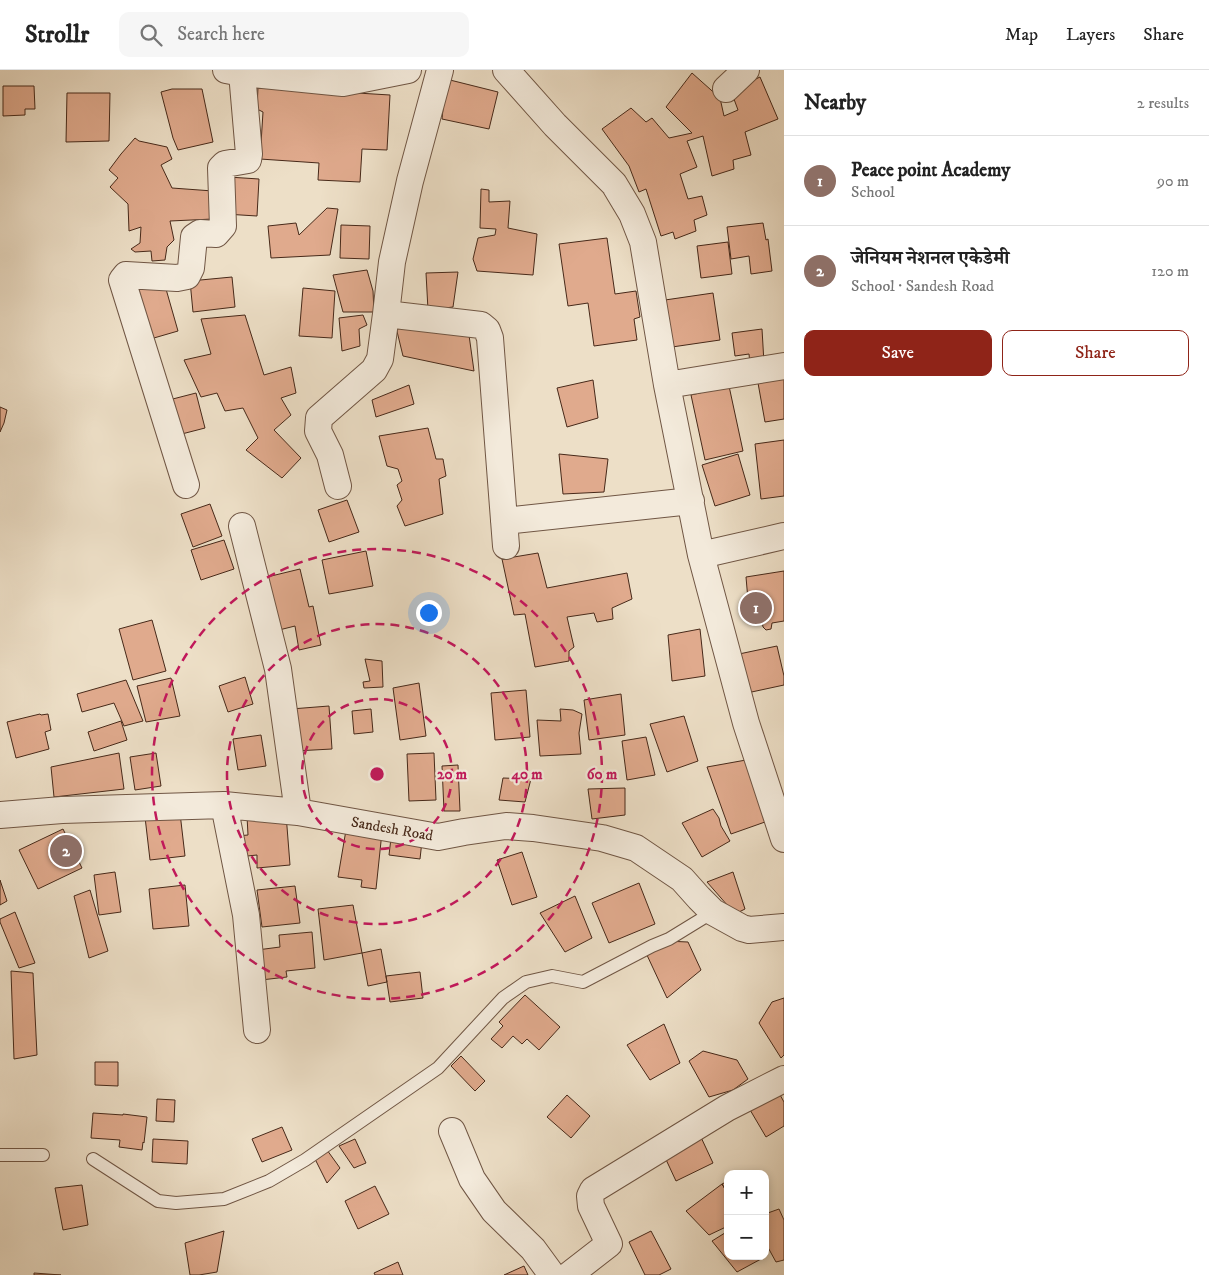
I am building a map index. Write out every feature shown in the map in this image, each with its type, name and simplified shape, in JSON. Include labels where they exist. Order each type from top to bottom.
[{"type":"street","points":[[186,485],[122,280],[126,275],[177,278],[187,276],[191,268],[194,237],[200,233],[216,234],[223,226],[221,168],[226,164],[248,160],[249,154],[234,71],[343,83],[408,70]]},
{"type":"street","points":[[338,486],[330,455],[318,431],[319,418],[374,370],[380,359],[392,262],[410,181],[440,70]]},
{"type":"street","points":[[506,70],[555,125],[614,184],[632,214],[643,242],[667,385],[701,555],[746,723],[784,839]]},
{"type":"street","points":[[726,89],[746,70]]},
{"type":"street","points":[[386,314],[481,325],[487,330],[490,338],[505,533],[691,501]]},
{"type":"street","points":[[667,385],[784,366]]},
{"type":"street","points":[[242,526],[278,669],[298,812]]},
{"type":"street","points":[[701,555],[784,536]]},
{"type":"street","points":[[224,805],[246,915],[257,1030]]},
{"type":"street","name":"Sandesh Road","points":[[0,815],[62,810],[224,805],[298,812],[438,837],[506,826],[533,828],[602,838],[636,848],[682,879],[713,912],[742,928],[749,930],[784,927]]},
{"type":"street","points":[[569,1275],[609,1244],[591,1206],[590,1196],[594,1190],[727,1108],[784,1079]]},
{"type":"street","points":[[452,1131],[477,1187],[494,1211],[533,1249],[552,1275]]},
{"type":"lane","points":[[93,1159],[158,1201],[176,1203],[224,1199],[233,1196],[269,1181],[306,1160],[438,1068],[503,998],[526,982],[552,976],[583,982],[652,946],[669,940],[713,912]]},
{"type":"lane","points":[[0,1155],[42,1155]]},
{"type":"building","points":[[692,73],[720,98],[724,116],[738,110],[731,91],[760,77],[778,119],[745,132],[751,155],[733,160],[734,169],[712,176],[703,136],[687,141],[697,167],[680,174],[688,199],[702,196],[707,215],[694,220],[696,231],[675,239],[673,232],[661,236],[646,189],[639,192],[629,166],[602,129],[631,108],[646,122],[652,118],[669,138],[692,133],[666,107]]},
{"type":"building","points":[[446,79],[498,92],[489,129],[442,119]]},
{"type":"building","points":[[3,86],[34,86],[35,109],[25,109],[25,115],[3,116]]},
{"type":"building","points":[[258,87],[390,95],[387,150],[362,149],[360,182],[318,180],[319,163],[260,159],[263,112],[257,109]]},
{"type":"building","points":[[172,89],[202,89],[213,142],[178,150],[161,92]]},
{"type":"building","points":[[67,93],[110,93],[109,141],[66,142]]},
{"type":"building","points":[[135,138],[139,141],[167,147],[172,159],[161,165],[172,188],[213,191],[213,219],[170,221],[174,240],[167,247],[165,260],[152,261],[151,251],[135,252],[131,249],[140,243],[141,227],[129,231],[128,204],[110,187],[118,178],[109,170]]},
{"type":"building","points":[[228,177],[259,179],[257,216],[225,214]]},
{"type":"building","points":[[481,189],[489,190],[489,202],[510,201],[508,228],[537,234],[533,275],[477,271],[473,259],[478,238],[495,235],[496,229],[480,228]]},
{"type":"building","points":[[327,208],[338,209],[330,255],[271,258],[268,226],[296,223],[299,235]]},
{"type":"building","points":[[763,223],[766,240],[768,239],[772,271],[751,274],[749,256],[731,259],[727,227]]},
{"type":"building","points":[[341,225],[370,226],[369,259],[340,258]]},
{"type":"building","points":[[607,238],[615,294],[636,291],[640,317],[634,319],[637,340],[594,346],[588,303],[568,306],[559,244]]},
{"type":"building","points":[[728,242],[732,274],[701,278],[697,246]]},
{"type":"building","points":[[367,270],[373,291],[374,312],[343,312],[333,275]]},
{"type":"building","points":[[458,272],[453,307],[428,310],[426,273]]},
{"type":"building","points":[[232,277],[235,307],[193,312],[190,281]]},
{"type":"building","points":[[164,282],[178,331],[147,340],[133,291]]},
{"type":"building","points":[[303,288],[335,291],[332,338],[299,336]]},
{"type":"building","points":[[713,293],[720,340],[672,347],[665,300]]},
{"type":"building","points":[[245,315],[264,375],[291,367],[296,393],[281,398],[291,415],[274,430],[301,458],[282,478],[246,450],[258,438],[243,408],[225,411],[217,393],[201,397],[184,360],[211,354],[201,319]]},
{"type":"building","points":[[363,315],[367,325],[359,329],[360,346],[342,351],[339,318]]},
{"type":"building","points":[[394,319],[468,328],[474,371],[403,356]]},
{"type":"building","points":[[762,329],[764,363],[750,364],[749,354],[735,356],[732,333]]},
{"type":"building","points":[[784,379],[784,419],[765,422],[758,383]]},
{"type":"building","points":[[593,380],[598,418],[567,427],[557,388]]},
{"type":"building","points":[[409,385],[414,404],[376,417],[372,400]]},
{"type":"building","points":[[729,386],[743,451],[705,460],[691,395]]},
{"type":"building","points":[[196,393],[205,428],[174,436],[165,401]]},
{"type":"building","points":[[0,407],[7,410],[0,432]]},
{"type":"building","points":[[428,428],[436,459],[443,459],[446,476],[439,479],[443,514],[405,526],[397,506],[402,500],[397,485],[402,481],[398,469],[387,466],[379,436]]},
{"type":"building","points":[[784,440],[784,496],[761,499],[755,444]]},
{"type":"building","points":[[559,454],[608,459],[604,492],[563,494]]},
{"type":"building","points":[[738,454],[750,495],[715,506],[702,465]]},
{"type":"building","points":[[347,500],[359,532],[329,542],[318,510]]},
{"type":"building","points":[[210,504],[222,536],[193,547],[181,514]]},
{"type":"building","points":[[224,540],[234,569],[201,580],[191,550]]},
{"type":"building","points":[[366,551],[373,586],[329,594],[322,560]]},
{"type":"building","points":[[538,553],[547,588],[627,573],[632,599],[612,608],[613,619],[597,622],[594,613],[567,617],[574,647],[569,651],[569,661],[535,667],[525,614],[514,615],[502,559]]},
{"type":"building","points":[[300,569],[309,607],[313,606],[321,645],[299,650],[295,626],[275,631],[263,578]]},
{"type":"building","points":[[784,571],[784,621],[772,623],[771,629],[766,630],[763,627],[762,621],[750,623],[746,577]]},
{"type":"building","points":[[152,620],[166,671],[133,680],[119,629]]},
{"type":"building","points":[[700,629],[705,676],[672,681],[668,635]]},
{"type":"building","points":[[777,646],[784,676],[784,685],[747,693],[739,654]]},
{"type":"building","points":[[365,659],[382,661],[383,687],[364,688],[363,682],[370,681]]},
{"type":"building","points":[[245,677],[253,704],[228,712],[219,686]]},
{"type":"building","points":[[171,678],[180,716],[146,722],[137,686]]},
{"type":"building","points":[[126,680],[143,721],[124,726],[114,703],[82,712],[77,694]]},
{"type":"building","points":[[419,683],[426,736],[400,740],[393,688]]},
{"type":"building","points":[[526,690],[530,737],[495,740],[491,693]]},
{"type":"building","points":[[621,694],[625,735],[589,740],[584,700]]},
{"type":"building","points":[[329,706],[332,749],[295,751],[291,709]]},
{"type":"building","points":[[371,709],[373,732],[354,734],[352,711]]},
{"type":"building","points":[[560,709],[573,710],[582,714],[579,733],[581,754],[540,756],[537,720],[561,721]]},
{"type":"building","points":[[40,714],[48,714],[51,730],[45,732],[49,749],[16,758],[7,722]]},
{"type":"building","points":[[684,716],[698,761],[667,772],[650,724]]},
{"type":"building","points":[[121,721],[127,740],[94,751],[88,732]]},
{"type":"building","points":[[261,735],[266,766],[238,770],[233,739]]},
{"type":"building","points":[[646,737],[655,775],[627,780],[622,741]]},
{"type":"building","points":[[119,753],[124,789],[54,797],[51,767]]},
{"type":"building","points":[[156,753],[161,786],[135,790],[130,757]]},
{"type":"building","points":[[434,753],[436,800],[409,801],[407,754]]},
{"type":"building","points":[[746,760],[765,822],[731,834],[707,767]]},
{"type":"building","points":[[458,765],[460,811],[444,811],[442,766]]},
{"type":"building","points":[[503,778],[531,779],[525,802],[499,800]]},
{"type":"building","points":[[625,788],[625,815],[592,819],[588,789]]},
{"type":"building","points":[[713,809],[730,841],[702,857],[682,823]]},
{"type":"building","points":[[180,813],[185,856],[150,860],[145,817]]},
{"type":"building","points":[[286,814],[290,865],[257,868],[257,855],[238,857],[237,836],[248,835],[247,816]]},
{"type":"building","points":[[63,829],[82,868],[38,889],[19,850]]},
{"type":"building","points":[[346,830],[382,832],[376,889],[361,887],[362,880],[338,877]]},
{"type":"building","points":[[391,838],[422,841],[420,859],[389,855]]},
{"type":"building","points":[[522,852],[537,897],[512,905],[497,860]]},
{"type":"building","points":[[115,872],[121,912],[99,915],[94,875]]},
{"type":"building","points":[[733,872],[745,909],[735,914],[707,882]]},
{"type":"building","points":[[0,880],[7,901],[0,905]]},
{"type":"building","points":[[639,883],[655,924],[609,943],[592,903]]},
{"type":"building","points":[[185,885],[189,926],[153,929],[149,889]]},
{"type":"building","points":[[295,886],[300,923],[262,927],[257,890]]},
{"type":"building","points":[[90,890],[108,951],[89,958],[74,896]]},
{"type":"building","points":[[575,896],[592,938],[565,952],[540,913]]},
{"type":"building","points":[[353,905],[362,953],[324,960],[318,909]]},
{"type":"building","points":[[15,912],[35,963],[19,968],[0,922],[0,919]]},
{"type":"building","points":[[312,932],[315,968],[286,971],[287,977],[261,980],[257,950],[280,947],[279,935]]},
{"type":"building","points":[[665,941],[688,942],[701,970],[667,998],[646,953]]},
{"type":"building","points":[[381,949],[387,982],[368,986],[362,953]]},
{"type":"building","points":[[11,971],[33,973],[37,1055],[14,1059]]},
{"type":"building","points":[[420,972],[423,998],[390,1002],[386,976]]},
{"type":"building","points":[[525,995],[560,1027],[539,1050],[527,1039],[522,1044],[513,1036],[502,1048],[491,1039],[503,1026],[499,1022]]},
{"type":"building","points":[[784,998],[784,1055],[781,1058],[759,1023],[772,1002]]},
{"type":"building","points":[[664,1024],[680,1063],[650,1080],[627,1045]]},
{"type":"building","points":[[703,1051],[737,1060],[748,1079],[733,1090],[709,1097],[689,1061]]},
{"type":"building","points":[[461,1056],[485,1081],[475,1091],[451,1066]]},
{"type":"building","points":[[95,1062],[118,1062],[118,1086],[95,1085]]},
{"type":"building","points":[[775,1086],[784,1102],[784,1126],[766,1137],[746,1103]]},
{"type":"building","points":[[567,1095],[590,1116],[571,1138],[547,1117]]},
{"type":"building","points":[[157,1099],[175,1100],[174,1122],[156,1121]]},
{"type":"building","points":[[93,1113],[147,1117],[142,1150],[119,1147],[120,1140],[91,1138]]},
{"type":"building","points":[[282,1127],[292,1150],[262,1162],[252,1139]]},
{"type":"building","points":[[699,1133],[713,1163],[676,1181],[662,1151]]},
{"type":"building","points":[[153,1139],[188,1141],[187,1164],[152,1162]]},
{"type":"building","points":[[355,1139],[366,1163],[354,1168],[339,1146]]},
{"type":"building","points":[[327,1150],[340,1168],[327,1183],[315,1159]]},
{"type":"building","points":[[722,1184],[724,1187],[724,1228],[709,1235],[686,1211]]},
{"type":"building","points":[[82,1185],[88,1225],[63,1230],[55,1188]]},
{"type":"building","points":[[375,1186],[389,1214],[358,1229],[345,1201]]},
{"type":"building","points":[[779,1209],[784,1220],[784,1260],[776,1262],[769,1249],[769,1213]]},
{"type":"building","points":[[224,1231],[217,1272],[190,1275],[185,1243]]},
{"type":"building","points":[[651,1231],[671,1269],[659,1275],[645,1275],[629,1242]]},
{"type":"building","points":[[724,1234],[724,1256],[712,1241]]},
{"type":"building","points":[[727,1260],[759,1260],[737,1272]]},
{"type":"building","points":[[398,1262],[403,1275],[375,1275],[374,1273]]},
{"type":"building","points":[[524,1266],[528,1275],[504,1275]]},
{"type":"building","points":[[34,1273],[61,1275],[34,1275]]},
{"type":"place","name":"Peace point Academy","points":[[756,608]]},
{"type":"place","name":"जेनियम नेशनल एकेडेमी","points":[[66,851]]}]
